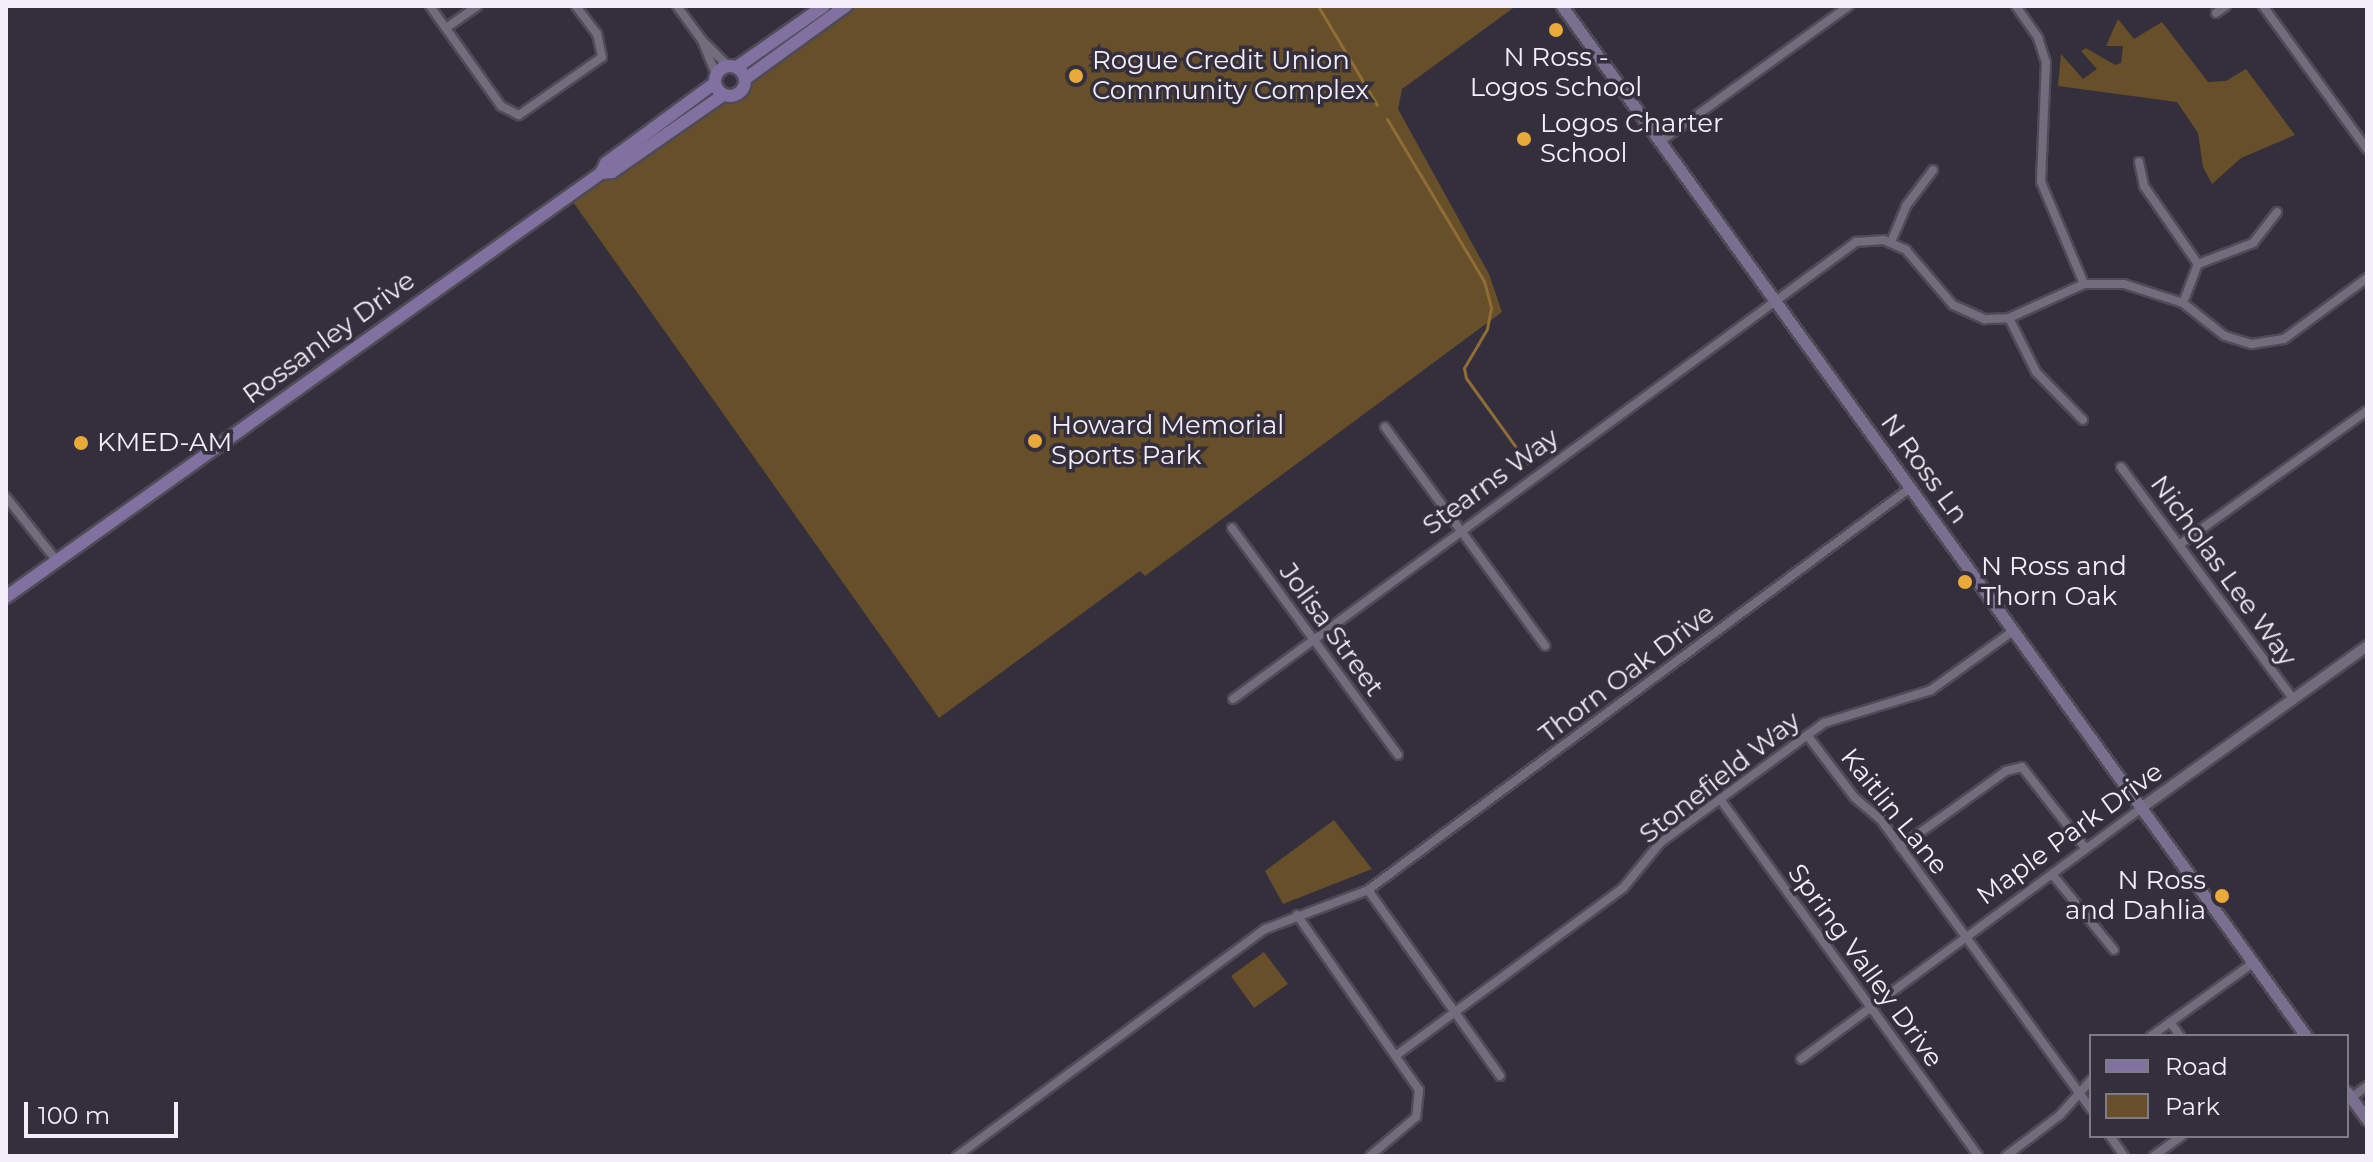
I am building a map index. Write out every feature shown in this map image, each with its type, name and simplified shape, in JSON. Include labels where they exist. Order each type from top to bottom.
[{"type":"main road","points":[[824,6],[733,67],[745,79],[846,6]]},
{"type":"main road","name":"N Ross Ln","points":[[1562,6],[2305,1034]]},
{"type":"main road","name":"Rossanley Drive","points":[[6,597],[601,173],[606,163],[733,67]]},
{"type":"main road","points":[[716,78],[723,95]]},
{"type":"main road","name":"Rossanley Drive","points":[[601,173],[612,172],[723,95],[741,92],[745,79]]},
{"type":"main road","points":[[2349,1095],[2367,1120]]},
{"type":"street","points":[[430,6],[501,106],[519,115],[541,105],[602,57],[597,34],[576,6]]},
{"type":"street","points":[[446,28],[477,6]]},
{"type":"street","points":[[677,6],[702,40],[733,67]]},
{"type":"street","points":[[1661,141],[1849,6]]},
{"type":"street","points":[[2216,13],[2226,6]]},
{"type":"street","points":[[2263,6],[2367,149]]},
{"type":"street","points":[[2019,7],[2046,62],[2041,182],[2084,284]]},
{"type":"street","points":[[702,40],[716,78]]},
{"type":"street","points":[[2139,162],[2144,186],[2198,264]]},
{"type":"street","points":[[1933,170],[1906,206],[1891,242],[1917,261],[1961,311],[1985,319],[2009,318],[2084,284],[2140,287],[2183,303],[2225,336],[2261,345],[2284,339],[2367,278]]},
{"type":"street","points":[[2183,303],[2198,264],[2253,243],[2277,212]]},
{"type":"street","name":"Stearns Way","points":[[1233,699],[1774,298],[1856,242],[1891,242]]},
{"type":"street","points":[[2009,318],[2036,372],[2083,420]]},
{"type":"street","points":[[2179,545],[2364,413],[2367,425]]},
{"type":"street","points":[[1385,427],[1545,646]]},
{"type":"street","name":"Nicholas Lee Way","points":[[2121,467],[2293,699]]},
{"type":"street","name":"Thorn Oak Drive","points":[[957,1156],[1265,929],[1368,890],[1910,488]]},
{"type":"street","points":[[6,497],[56,560]]},
{"type":"street","name":"Jolisa Street","points":[[1232,528],[1398,755]]},
{"type":"street","name":"Stonefield Way","points":[[1398,1054],[1623,888],[1660,843],[1807,735],[1840,714],[1931,690],[2013,631]]},
{"type":"street","name":"Maple Park Drive","points":[[1801,1059],[2367,646]]},
{"type":"street","name":"Kaitlin Lane","points":[[1807,735],[1900,847],[2089,1106]]},
{"type":"street","points":[[1900,847],[2006,771],[2022,767],[2086,849]]},
{"type":"street","name":"Spring Valley Drive","points":[[1720,799],[1978,1156]]},
{"type":"street","points":[[2052,874],[2114,950]]},
{"type":"street","points":[[1368,890],[1500,1076]]},
{"type":"street","points":[[1297,915],[1413,1074],[1421,1103],[1405,1130],[1370,1156]]},
{"type":"street","points":[[2154,1034],[2253,963]]},
{"type":"street","points":[[2170,1022],[2179,1034]]},
{"type":"street","points":[[2006,1156],[2052,1123],[2089,1082]]},
{"type":"street","points":[[2349,1095],[2367,1086]]},
{"type":"street","points":[[2111,1138],[2124,1156]]},
{"type":"street","points":[[2154,1156],[2179,1138]]},
{"type":"green space","name":"Howard Memorial Sports Park","points":[[853,6],[1516,6],[1402,89],[1398,109],[1489,274],[1502,312],[1145,576],[1140,571],[939,718],[573,202]]},
{"type":"green space","points":[[2118,19],[2134,39],[2162,22],[2208,82],[2226,81],[2246,69],[2295,135],[2241,158],[2212,184],[2203,167],[2198,133],[2177,102],[2058,86],[2061,54],[2083,79],[2097,69],[2081,51],[2086,48],[2115,65],[2121,63],[2123,46],[2106,46]]},
{"type":"green space","points":[[1334,820],[1372,869],[1283,904],[1265,871]]},
{"type":"green space","points":[[1264,952],[1288,984],[1254,1008],[1231,976]]},
{"type":"waterway","points":[[1318,6],[1377,105]]},
{"type":"waterway","points":[[1387,119],[1484,281],[1491,308],[1487,329],[1464,368],[1466,378],[1528,464]]},
{"type":"place","name":"N Ross - Logos School","points":[[1556,30]]},
{"type":"place","name":"Rogue Credit Union Community Complex","points":[[1076,76]]},
{"type":"place","name":"Logos Charter School","points":[[1524,139]]},
{"type":"place","name":"Howard Memorial Sports Park","points":[[1035,441]]},
{"type":"place","name":"KMED-AM","points":[[81,443]]},
{"type":"place","name":"N Ross and Thorn Oak","points":[[1965,582]]},
{"type":"place","name":"N Ross and Dahlia","points":[[2222,896]]}]
